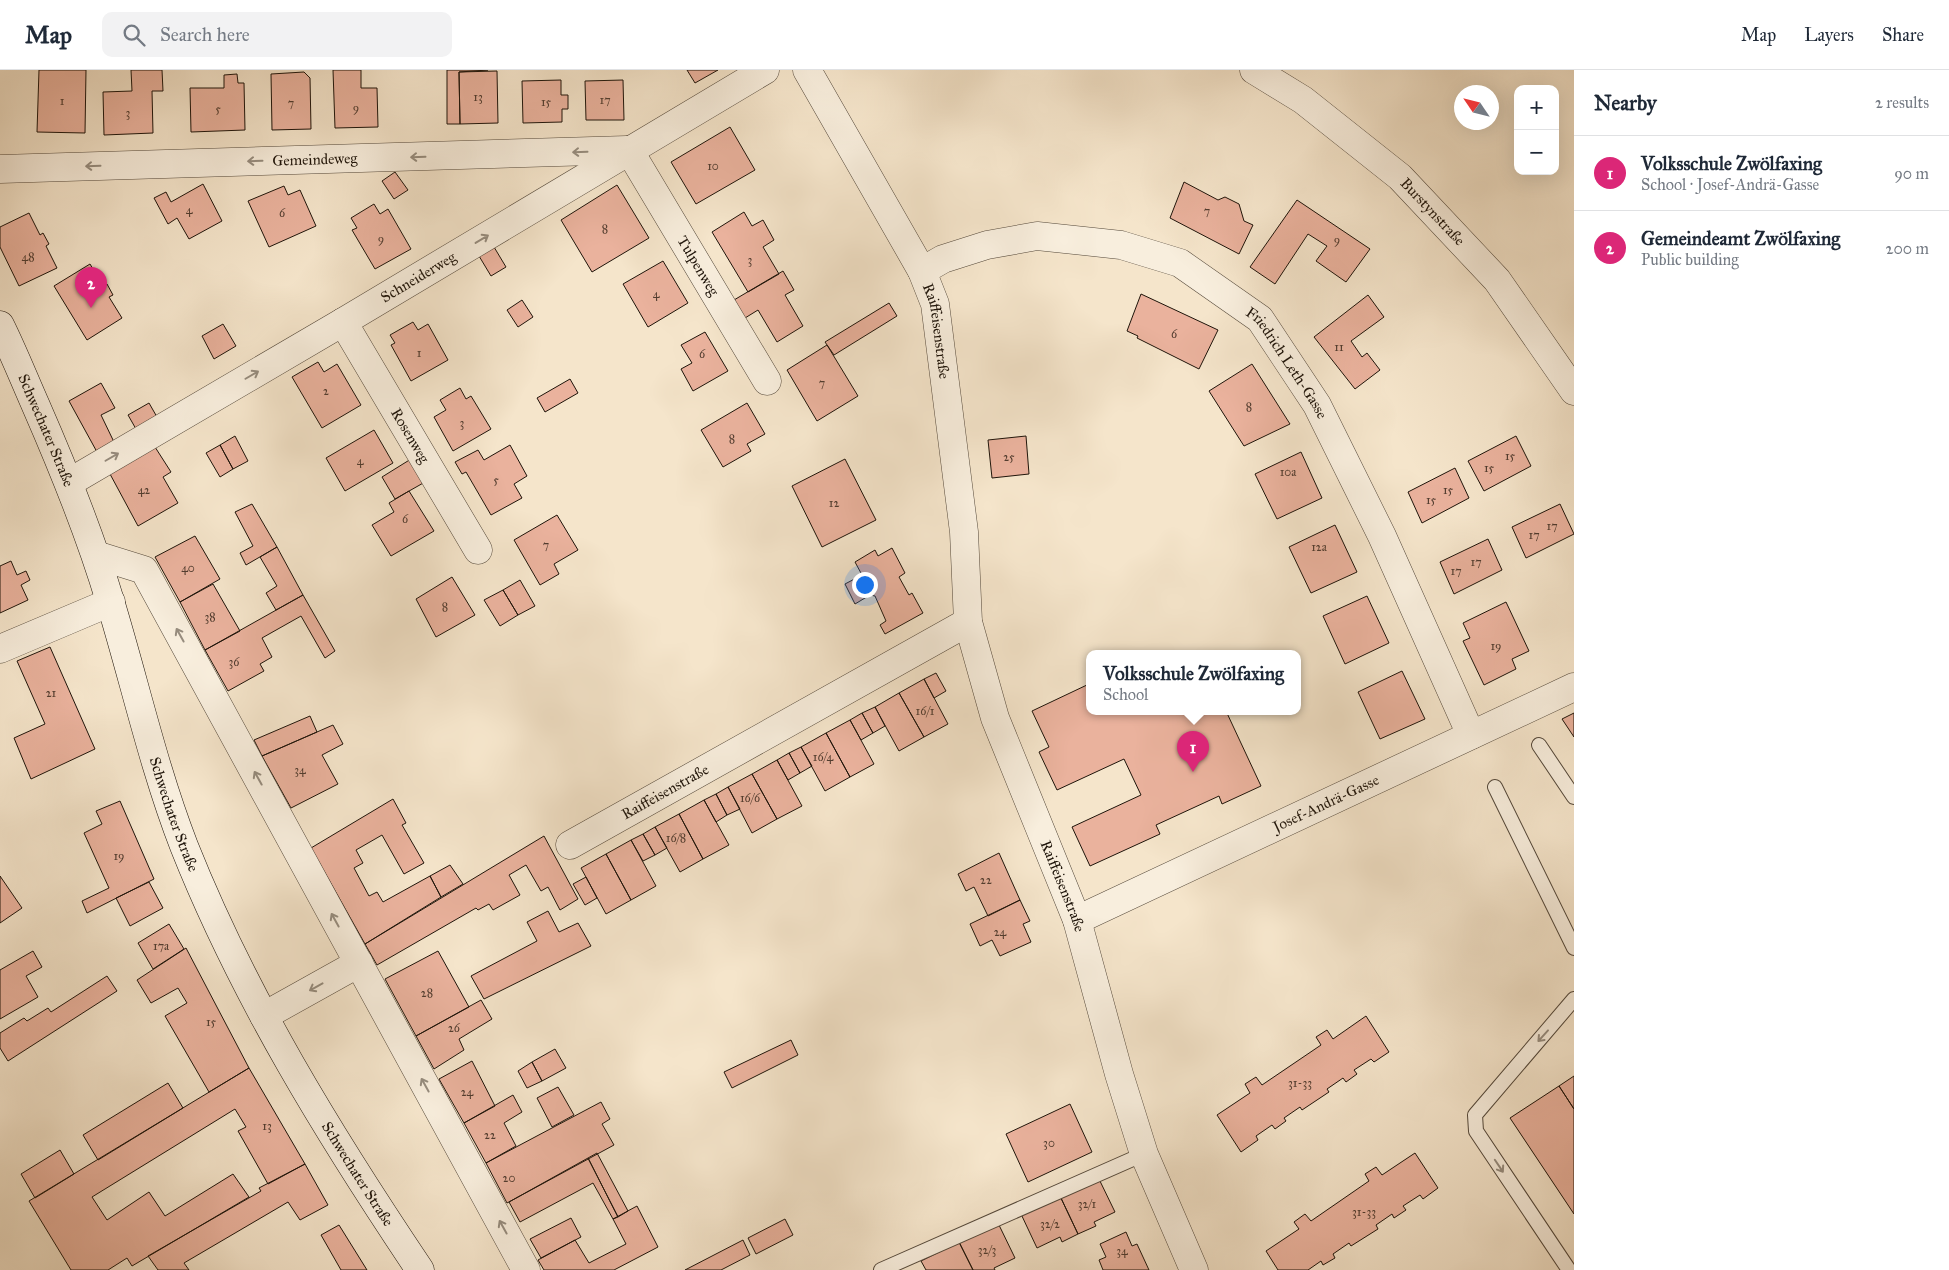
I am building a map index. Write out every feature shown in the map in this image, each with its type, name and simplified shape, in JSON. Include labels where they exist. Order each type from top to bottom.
[{"type":"street","name":"Schneiderweg","points":[[70,482],[343,322],[765,70]]},
{"type":"street","name":"Raiffeisenstraße","points":[[808,70],[922,271],[935,304],[964,532],[968,622],[995,718],[1077,920],[1118,1074],[1144,1154],[1194,1270]]},
{"type":"street","name":"Burstynstraße","points":[[1254,70],[1303,100],[1400,177],[1497,280],[1574,391]]},
{"type":"street","name":"Gemeindeweg","points":[[0,169],[629,150]]},
{"type":"street","name":"Tulpenweg","points":[[629,150],[767,381]]},
{"type":"street","name":"Friedrich Leth-Gasse","points":[[922,271],[943,259],[978,248],[1037,236],[1121,245],[1180,263],[1260,319],[1318,404],[1382,536],[1471,735]]},
{"type":"street","name":"Rosenweg","points":[[343,322],[478,550]]},
{"type":"street","name":"Schwechater Straße","points":[[0,325],[70,482],[111,602],[156,769],[184,847],[222,931],[264,1016],[329,1130],[420,1270]]},
{"type":"street","points":[[96,556],[144,570],[526,1270]]},
{"type":"street","points":[[0,649],[111,602]]},
{"type":"street","name":"Raiffeisenstraße","points":[[570,844],[968,622]]},
{"type":"street","name":"Josef-Andrä-Gasse","points":[[1077,920],[1574,687]]},
{"type":"street","points":[[264,1016],[359,963]]},
{"type":"lane","points":[[1539,745],[1574,797]]},
{"type":"lane","points":[[1495,787],[1574,948]]},
{"type":"lane","points":[[1569,1270],[1476,1131],[1475,1115],[1574,999]]},
{"type":"lane","points":[[881,1270],[1144,1154]]},
{"type":"building","points":[[39,70],[86,70],[85,133],[37,132]]},
{"type":"building","points":[[131,70],[162,70],[163,91],[152,91],[153,133],[104,135],[103,92],[132,91]]},
{"type":"building","points":[[333,70],[361,70],[361,88],[377,88],[378,127],[335,128]]},
{"type":"building","points":[[447,70],[488,70],[459,72],[460,124],[447,124]]},
{"type":"building","points":[[687,70],[718,70],[695,83]]},
{"type":"building","points":[[497,71],[498,123],[460,124],[459,72]]},
{"type":"building","points":[[304,72],[310,78],[311,129],[272,130],[271,74]]},
{"type":"building","points":[[237,74],[238,83],[244,83],[245,130],[191,132],[190,88],[224,88],[224,75]]},
{"type":"building","points":[[561,80],[561,95],[568,95],[568,109],[562,109],[562,122],[523,123],[522,81]]},
{"type":"building","points":[[623,80],[624,120],[586,120],[585,81]]},
{"type":"building","points":[[730,127],[755,170],[696,204],[671,162]]},
{"type":"building","points":[[395,172],[408,190],[394,199],[382,181]]},
{"type":"building","points":[[1184,182],[1218,200],[1225,197],[1239,204],[1244,221],[1253,225],[1239,254],[1170,218]]},
{"type":"building","points":[[203,184],[222,221],[189,239],[177,218],[168,224],[154,198],[166,192],[171,202]]},
{"type":"building","points":[[617,185],[649,238],[592,272],[561,220]]},
{"type":"building","points":[[284,186],[288,195],[300,190],[316,226],[269,247],[248,201]]},
{"type":"building","points":[[1297,200],[1370,249],[1346,282],[1316,261],[1327,246],[1308,234],[1275,284],[1250,267]]},
{"type":"building","points":[[374,204],[380,214],[388,209],[411,249],[375,269],[352,230],[357,228],[351,218]]},
{"type":"building","points":[[744,212],[752,226],[763,220],[774,240],[763,247],[779,274],[748,292],[712,232]]},
{"type":"building","points":[[29,213],[40,235],[43,233],[49,244],[46,246],[57,268],[19,286],[0,247],[0,227]]},
{"type":"building","points":[[494,247],[506,267],[491,276],[479,256]]},
{"type":"building","points":[[663,261],[688,303],[648,327],[623,284]]},
{"type":"building","points":[[90,264],[103,286],[107,284],[113,295],[109,297],[122,318],[87,340],[54,286]]},
{"type":"building","points":[[783,271],[794,290],[785,295],[803,326],[777,342],[758,310],[745,318],[734,300]]},
{"type":"building","points":[[1141,294],[1218,330],[1199,369],[1137,338],[1138,336],[1127,331]]},
{"type":"building","points":[[1368,295],[1384,317],[1351,341],[1362,357],[1367,353],[1380,370],[1355,389],[1314,337]]},
{"type":"building","points":[[522,300],[533,317],[518,327],[507,310]]},
{"type":"building","points":[[889,303],[897,316],[834,355],[825,342]]},
{"type":"building","points":[[413,322],[418,330],[428,324],[448,360],[411,381],[391,345],[395,343],[390,335]]},
{"type":"building","points":[[223,324],[236,346],[214,359],[202,336]]},
{"type":"building","points":[[705,332],[728,371],[693,391],[681,369],[692,363],[681,345]]},
{"type":"building","points":[[827,345],[858,396],[817,421],[787,370]]},
{"type":"building","points":[[318,362],[324,372],[337,364],[361,405],[322,428],[292,377]]},
{"type":"building","points":[[1252,364],[1290,424],[1244,446],[1209,391]]},
{"type":"building","points":[[570,379],[578,393],[545,412],[537,398]]},
{"type":"building","points":[[101,383],[115,408],[101,415],[114,442],[97,452],[69,401]]},
{"type":"building","points":[[460,388],[466,399],[471,396],[491,429],[453,451],[434,417],[446,410],[440,400]]},
{"type":"building","points":[[149,403],[157,417],[136,429],[128,415]]},
{"type":"building","points":[[747,403],[765,434],[747,444],[751,451],[723,467],[701,430]]},
{"type":"building","points":[[374,430],[393,463],[345,491],[326,458]]},
{"type":"building","points":[[235,436],[248,461],[233,469],[220,445]]},
{"type":"building","points":[[1026,436],[1029,474],[992,478],[988,440]]},
{"type":"building","points":[[1516,436],[1531,466],[1484,491],[1468,461]]},
{"type":"building","points":[[220,445],[233,469],[220,477],[206,453]]},
{"type":"building","points":[[510,445],[527,476],[514,484],[522,498],[491,515],[466,472],[462,474],[455,462],[478,450],[484,460]]},
{"type":"building","points":[[155,447],[171,472],[163,477],[178,503],[138,526],[110,474]]},
{"type":"building","points":[[1301,452],[1322,498],[1277,519],[1255,474]]},
{"type":"building","points":[[411,459],[425,482],[395,499],[382,477]]},
{"type":"building","points":[[845,459],[876,520],[822,547],[792,486]]},
{"type":"building","points":[[1455,468],[1469,498],[1422,523],[1408,492]]},
{"type":"building","points":[[409,491],[434,531],[391,556],[372,525],[394,512],[389,503]]},
{"type":"building","points":[[252,504],[277,547],[246,565],[240,553],[253,546],[235,512]]},
{"type":"building","points":[[1560,504],[1574,534],[1526,558],[1512,527]]},
{"type":"building","points":[[557,515],[578,550],[554,564],[559,574],[540,585],[514,540]]},
{"type":"building","points":[[1335,525],[1357,572],[1311,593],[1289,547]]},
{"type":"building","points":[[195,536],[220,579],[180,602],[155,557]]},
{"type":"building","points":[[1488,539],[1502,570],[1454,594],[1440,562]]},
{"type":"building","points":[[277,547],[303,595],[276,610],[266,593],[277,586],[260,557]]},
{"type":"building","points":[[892,548],[905,573],[899,577],[909,595],[912,593],[923,613],[885,634],[880,625],[886,621],[875,596],[870,595],[855,604],[845,584],[862,575],[855,562],[875,550],[878,556]]},
{"type":"building","points":[[11,561],[17,575],[26,571],[30,580],[21,585],[28,600],[0,613],[0,566]]},
{"type":"building","points":[[452,577],[475,615],[436,637],[416,599]]},
{"type":"building","points":[[520,580],[535,606],[518,615],[503,590]]},
{"type":"building","points":[[213,584],[240,631],[205,650],[180,602]]},
{"type":"building","points":[[503,590],[518,615],[500,626],[484,600]]},
{"type":"building","points":[[303,595],[335,651],[325,658],[301,616],[262,638],[272,657],[260,664],[264,671],[228,691],[205,650]]},
{"type":"building","points":[[1367,596],[1389,643],[1345,664],[1323,616]]},
{"type":"building","points":[[1506,602],[1529,651],[1512,659],[1516,669],[1484,685],[1463,641],[1470,638],[1463,623]]},
{"type":"building","points":[[50,647],[95,749],[31,779],[14,738],[45,724],[17,661]]},
{"type":"building","points":[[1402,671],[1425,719],[1380,739],[1358,692]]},
{"type":"building","points":[[936,673],[946,691],[934,698],[924,679]]},
{"type":"building","points":[[924,679],[948,724],[924,737],[899,693]]},
{"type":"building","points":[[1086,685],[1086,715],[1228,715],[1261,786],[1222,804],[1219,796],[1156,825],[1160,834],[1090,866],[1072,827],[1141,795],[1124,759],[1057,790],[1039,752],[1049,747],[1032,711]]},
{"type":"building","points":[[899,693],[924,737],[899,751],[875,707]]},
{"type":"building","points":[[875,707],[885,726],[873,733],[862,713]]},
{"type":"building","points":[[862,713],[873,733],[861,740],[850,720]]},
{"type":"building","points":[[1574,713],[1574,737],[1562,719]]},
{"type":"building","points":[[310,716],[317,732],[262,756],[254,740]]},
{"type":"building","points":[[850,720],[874,764],[850,777],[826,733]]},
{"type":"building","points":[[333,725],[343,744],[322,755],[338,784],[291,808],[262,756]]},
{"type":"building","points":[[826,733],[850,777],[825,791],[801,747]]},
{"type":"building","points":[[801,747],[812,766],[800,773],[789,753]]},
{"type":"building","points":[[789,753],[800,773],[788,780],[777,760]]},
{"type":"building","points":[[777,760],[802,806],[777,819],[752,774]]},
{"type":"building","points":[[752,774],[777,819],[752,833],[728,787]]},
{"type":"building","points":[[728,787],[740,809],[727,815],[716,794]]},
{"type":"building","points":[[716,794],[727,815],[716,822],[704,800]]},
{"type":"building","points":[[393,799],[406,823],[402,825],[424,863],[404,874],[382,835],[356,850],[363,863],[354,868],[369,896],[377,892],[383,902],[430,876],[441,897],[365,944],[311,848]]},
{"type":"building","points":[[704,800],[729,845],[703,859],[679,814]]},
{"type":"building","points":[[120,801],[154,879],[87,913],[82,901],[109,888],[84,833],[102,824],[96,811]]},
{"type":"building","points":[[679,814],[703,859],[680,872],[655,827]]},
{"type":"building","points":[[655,827],[667,848],[655,855],[643,834]]},
{"type":"building","points":[[643,834],[655,855],[643,861],[631,840]]},
{"type":"building","points":[[544,836],[578,899],[560,910],[548,887],[541,891],[526,865],[509,875],[520,895],[493,910],[489,904],[478,910],[476,908],[377,965],[365,944]]},
{"type":"building","points":[[631,840],[656,886],[631,900],[606,854]]},
{"type":"building","points":[[999,853],[1020,900],[988,916],[974,887],[966,891],[958,874]]},
{"type":"building","points":[[606,854],[631,900],[606,914],[581,868]]},
{"type":"building","points":[[450,865],[463,884],[441,897],[430,876]]},
{"type":"building","points":[[0,876],[22,908],[0,923]]},
{"type":"building","points":[[586,877],[597,898],[585,905],[573,884]]},
{"type":"building","points":[[149,882],[163,908],[130,926],[116,898]]},
{"type":"building","points":[[1020,900],[1030,921],[1023,924],[1031,942],[1000,956],[992,940],[980,946],[970,924]]},
{"type":"building","points":[[548,911],[559,932],[578,923],[591,946],[484,999],[471,976],[537,941],[527,922]]},
{"type":"building","points":[[169,924],[184,949],[153,969],[138,943]]},
{"type":"building","points":[[186,948],[249,1068],[209,1092],[165,1016],[187,1003],[178,988],[151,1003],[137,980]]},
{"type":"building","points":[[33,951],[42,967],[26,976],[38,997],[0,1019],[0,970]]},
{"type":"building","points":[[438,951],[469,1007],[416,1036],[385,979]]},
{"type":"building","points":[[107,976],[117,991],[8,1061],[0,1048],[0,1033],[24,1018],[27,1021],[48,1008],[51,1012]]},
{"type":"building","points":[[481,1000],[492,1019],[459,1039],[464,1050],[434,1069],[416,1036]]},
{"type":"building","points":[[1366,1016],[1389,1052],[1374,1062],[1371,1059],[1354,1070],[1357,1074],[1346,1082],[1343,1078],[1327,1089],[1329,1092],[1302,1110],[1300,1107],[1284,1118],[1286,1121],[1275,1129],[1272,1125],[1256,1136],[1258,1140],[1241,1152],[1217,1115],[1250,1093],[1245,1084],[1256,1077],[1262,1085],[1321,1045],[1316,1037],[1327,1030],[1333,1039]]},
{"type":"building","points":[[791,1040],[798,1055],[732,1088],[724,1072]]},
{"type":"building","points":[[555,1049],[566,1068],[542,1081],[532,1062]]},
{"type":"building","points":[[472,1061],[495,1106],[464,1123],[439,1079]]},
{"type":"building","points":[[532,1062],[542,1081],[527,1088],[518,1071]]},
{"type":"building","points":[[249,1068],[305,1164],[268,1184],[238,1131],[246,1127],[235,1109],[92,1197],[107,1220],[149,1192],[165,1216],[233,1174],[249,1197],[132,1266],[127,1258],[108,1270],[71,1270],[29,1201]]},
{"type":"building","points":[[1574,1076],[1574,1109],[1559,1086]]},
{"type":"building","points":[[168,1083],[183,1108],[98,1160],[83,1135]]},
{"type":"building","points":[[1559,1086],[1574,1109],[1574,1214],[1510,1118]]},
{"type":"building","points":[[558,1087],[574,1115],[552,1127],[537,1098]]},
{"type":"building","points":[[513,1095],[522,1112],[504,1123],[516,1146],[486,1163],[464,1123]]},
{"type":"building","points":[[601,1102],[610,1119],[602,1124],[614,1145],[507,1203],[486,1163]]},
{"type":"building","points":[[1070,1104],[1092,1152],[1028,1182],[1006,1134]]},
{"type":"building","points":[[60,1150],[74,1174],[35,1198],[21,1174]]},
{"type":"building","points":[[597,1153],[628,1211],[618,1217],[588,1158]]},
{"type":"building","points":[[1415,1153],[1438,1188],[1423,1199],[1420,1195],[1403,1206],[1406,1210],[1394,1218],[1392,1214],[1376,1225],[1378,1229],[1351,1246],[1349,1243],[1333,1254],[1335,1258],[1323,1265],[1321,1261],[1308,1270],[1278,1270],[1266,1251],[1299,1229],[1294,1222],[1305,1214],[1311,1221],[1369,1181],[1365,1174],[1376,1167],[1382,1175]]},
{"type":"building","points":[[588,1158],[618,1217],[613,1219],[593,1183],[520,1222],[509,1202]]},
{"type":"building","points":[[305,1164],[328,1205],[300,1220],[288,1202],[184,1263],[189,1270],[158,1270],[148,1256],[261,1191],[259,1188]]},
{"type":"building","points":[[1098,1177],[1115,1212],[1094,1222],[1096,1226],[1078,1234],[1060,1196]]},
{"type":"building","points":[[1060,1196],[1078,1234],[1062,1242],[1060,1237],[1037,1248],[1021,1214]]},
{"type":"building","points":[[637,1206],[658,1247],[614,1270],[544,1270],[538,1260],[575,1240],[589,1263],[626,1244],[613,1219]]},
{"type":"building","points":[[571,1218],[581,1237],[541,1258],[530,1239]]},
{"type":"building","points":[[785,1219],[793,1235],[756,1254],[748,1238]]},
{"type":"building","points":[[998,1223],[1015,1258],[994,1268],[995,1270],[973,1270],[959,1242]]},
{"type":"building","points":[[339,1225],[367,1270],[341,1270],[321,1235]]},
{"type":"building","points":[[1126,1232],[1132,1246],[1137,1244],[1149,1270],[1103,1270],[1099,1260],[1106,1257],[1100,1244]]},
{"type":"building","points":[[743,1240],[750,1255],[721,1270],[685,1270]]},
{"type":"building","points":[[959,1242],[973,1270],[926,1270],[921,1261]]},
{"type":"place","name":"Gemeindeamt Zwölfaxing","points":[[91,308]]},
{"type":"place","name":"Volksschule Zwölfaxing","points":[[1193,772]]}]
